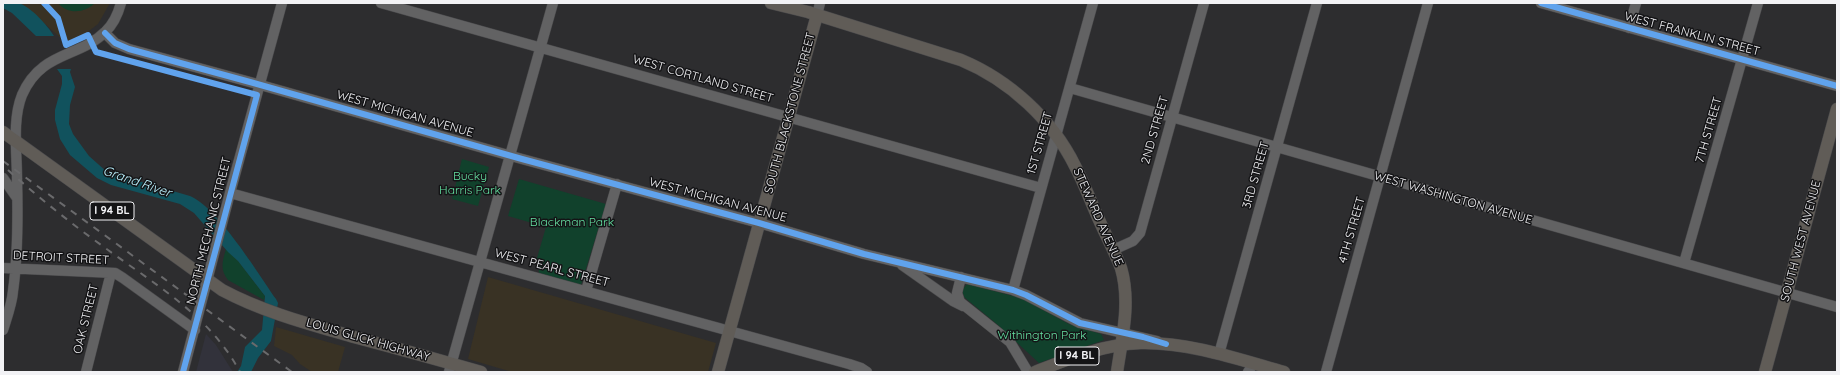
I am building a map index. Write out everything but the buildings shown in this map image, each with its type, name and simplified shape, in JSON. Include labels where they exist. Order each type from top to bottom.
[{"type":"main road","points":[[771,3],[819,9]]},
{"type":"main road","name":"STEWARD AVENUE","points":[[819,9],[961,60],[984,71],[1008,87],[1030,105],[1056,134],[1076,166],[1121,268],[1125,285],[1126,303],[1117,372]]},
{"type":"main road","name":"SOUTH BLACKSTONE STREET","points":[[718,372],[819,9]]},
{"type":"main road","name":"SOUTH WEST AVENUE","points":[[1765,372],[1837,109]]},
{"type":"main road","name":"I 94 BL","points":[[3,132],[208,279]]},
{"type":"main road","name":"LOUIS GLICK HIGHWAY","points":[[208,279],[228,293],[279,314],[450,368],[481,372]]},
{"type":"main road","name":"I 94 BL","points":[[1035,372],[1082,355],[1121,345],[1141,343],[1166,344],[1214,353],[1251,368],[1284,372]]},
{"type":"street","points":[[3,330],[12,297],[15,268],[19,104],[23,93],[32,78],[49,63],[96,40],[105,33],[114,22],[121,3]]},
{"type":"street","name":"NORTH MECHANIC STREET","points":[[183,372],[223,217],[282,3]]},
{"type":"street","name":"WEST CORTLAND STREET","points":[[381,3],[1041,188]]},
{"type":"street","points":[[450,368],[553,3]]},
{"type":"street","name":"1ST STREET","points":[[1013,290],[1093,3]]},
{"type":"street","name":"2ND STREET","points":[[1113,250],[1133,241],[1140,233],[1204,3]]},
{"type":"street","name":"3RD STREET","points":[[1214,353],[1277,147],[1317,3]]},
{"type":"street","name":"4TH STREET","points":[[1326,372],[1428,3]]},
{"type":"street","name":"WEST FRANKLIN STREET","points":[[1541,3],[1837,86]]},
{"type":"street","points":[[1629,28],[1636,3]]},
{"type":"street","name":"7TH STREET","points":[[1684,263],[1758,3]]},
{"type":"street","name":"WEST MICHIGAN AVENUE","points":[[105,33],[123,48],[260,85],[509,156],[617,184],[895,261],[1013,290],[1026,295],[1080,323],[1123,332],[1166,344]]},
{"type":"street","name":"WEST WASHINGTON AVENUE","points":[[1070,88],[1837,307]]},
{"type":"street","points":[[3,178],[17,198]]},
{"type":"street","points":[[586,291],[617,184]]},
{"type":"street","name":"WEST PEARL STREET","points":[[230,193],[855,366],[867,372]]},
{"type":"street","name":"WEST MICHIGAN AVENUE","points":[[895,261],[941,293],[965,306],[1010,342],[1028,372]]},
{"type":"street","name":"DETROIT STREET","points":[[3,268],[111,273],[123,278],[195,330]]},
{"type":"street","name":"OAK STREET","points":[[86,372],[111,273]]},
{"type":"street","points":[[941,293],[937,288],[938,281],[947,273]]},
{"type":"street","points":[[961,277],[957,295],[965,306]]},
{"type":"shaded area","points":[[19,3],[110,3],[98,24],[81,37],[68,42],[64,41],[26,7]]},
{"type":"shaded area","points":[[488,277],[716,343],[708,372],[512,372],[468,359]]},
{"type":"shaded area","points":[[276,327],[345,347],[338,372],[312,372],[300,364],[292,355],[274,346]]},
{"type":"shaded area","points":[[206,334],[216,345],[233,372],[196,372]]},
{"type":"green space","points":[[58,3],[95,3],[82,11],[71,11],[62,7]]},
{"type":"green space","name":"Bucky Harris Park","points":[[462,159],[489,167],[478,206],[452,199]]},
{"type":"green space","name":"Blackman Park","points":[[519,179],[606,204],[581,285],[539,273],[537,258],[546,227],[508,216]]},
{"type":"green space","points":[[226,249],[238,261],[265,296],[264,300],[228,280],[225,276],[222,266]]},
{"type":"green space","name":"Withington Park","points":[[967,284],[1021,298],[1069,324],[1101,334],[1104,340],[1039,363],[998,325],[964,297],[962,290]]},
{"type":"water","points":[[3,3],[19,3],[29,8],[48,27],[54,36],[36,36],[12,13],[3,8]]},
{"type":"water","name":"Grand River","points":[[57,69],[71,69],[70,72],[75,87],[70,105],[69,124],[73,134],[89,156],[107,172],[190,196],[201,203],[212,213],[236,242],[276,299],[278,303],[271,341],[258,358],[251,372],[237,372],[241,366],[245,347],[262,330],[265,296],[238,261],[228,252],[194,213],[180,204],[111,185],[97,178],[70,155],[60,139],[55,120],[55,110],[62,84],[62,76]]},
{"type":"railway","points":[[3,161],[292,372]]},
{"type":"railway","points":[[8,170],[69,221],[163,289],[198,318],[228,352],[240,372]]},
{"type":"cycle path","points":[[44,3],[58,18],[66,45],[88,35],[96,52],[257,95],[183,372]]},
{"type":"cycle path","points":[[1541,3],[1837,86]]},
{"type":"cycle path","points":[[105,33],[115,43],[129,49],[522,159],[759,223],[864,254],[1013,290],[1026,295],[1080,323],[1143,337],[1166,344]]}]
